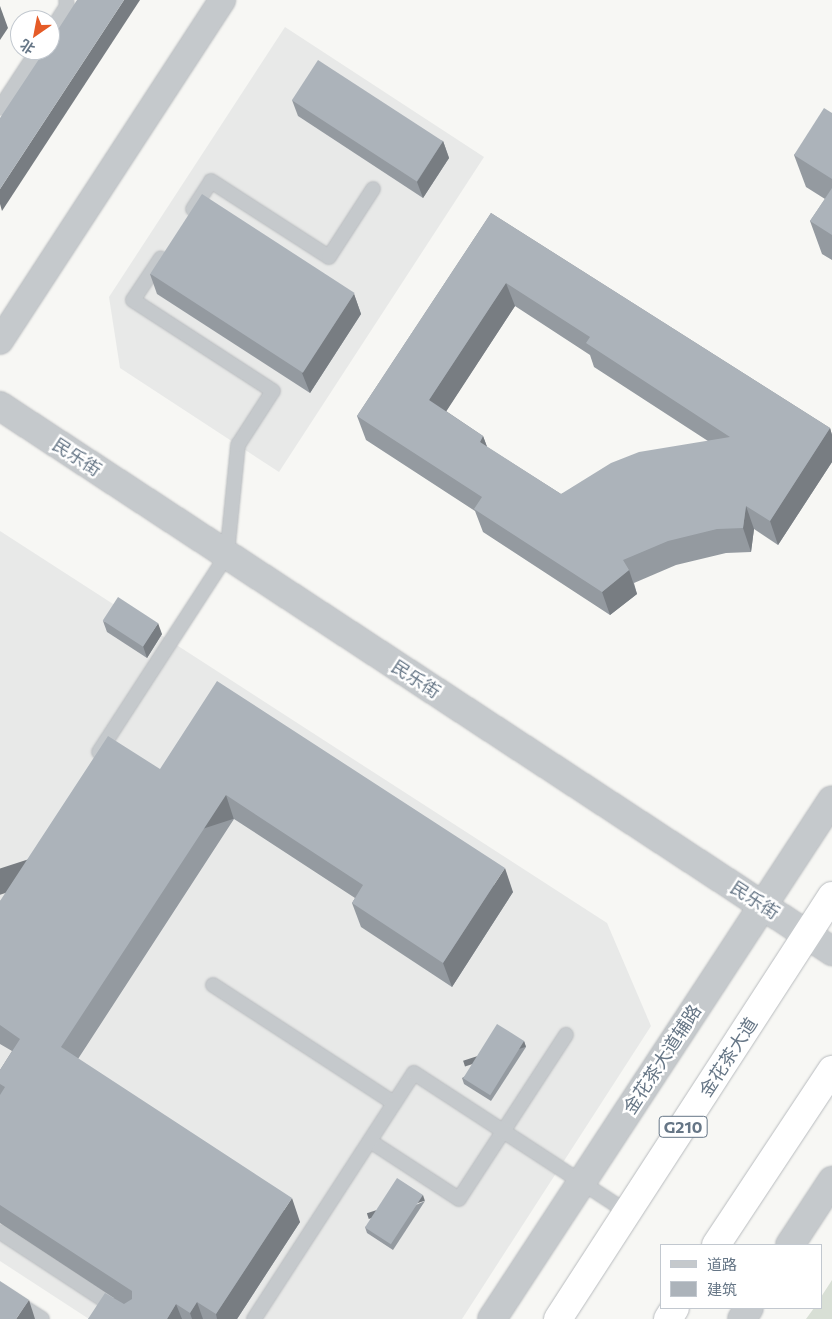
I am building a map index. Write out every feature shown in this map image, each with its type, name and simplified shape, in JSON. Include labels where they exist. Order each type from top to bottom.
[{"type":"highway","name":"金花茶大道","points":[[558,1319],[832,896]]},
{"type":"highway","points":[[717,1244],[832,1070]]},
{"type":"street","points":[[0,341],[222,0]]},
{"type":"street","name":"民乐街","points":[[0,406],[832,951]]},
{"type":"street","name":"金花茶大道辅路","points":[[492,1319],[832,800]]},
{"type":"street","points":[[791,1244],[832,1182]]},
{"type":"lane","points":[[60,17],[67,6],[66,0]]},
{"type":"lane","points":[[0,108],[31,60]]},
{"type":"lane","points":[[185,220],[211,181],[328,257],[373,189]]},
{"type":"lane","points":[[91,763],[227,555],[238,446],[273,391],[133,300],[170,244]]},
{"type":"lane","points":[[213,985],[394,1104]]},
{"type":"lane","points":[[370,1141],[459,1199],[566,1035]]},
{"type":"lane","points":[[254,1319],[414,1073],[628,1212]]},
{"type":"lane","points":[[0,1232],[134,1319]]},
{"type":"lane","points":[[0,1292],[42,1319]]},
{"type":"shaded area","points":[[285,27],[484,157],[279,472],[120,368],[109,297]]},
{"type":"shaded area","points":[[0,531],[607,923],[651,1026],[462,1319],[89,1319],[0,1261]]},
{"type":"shaded area","points":[[832,1280],[832,1319],[806,1319],[813,1309],[822,1309],[822,1295]]},
{"type":"building","points":[[77,0],[124,0],[0,189],[0,118],[38,60],[60,60],[60,26]]},
{"type":"building","points":[[318,60],[443,141],[417,181],[292,100]]},
{"type":"building","points":[[824,108],[832,113],[832,179],[794,155]]},
{"type":"building","points":[[832,188],[832,235],[810,221]]},
{"type":"building","points":[[202,194],[355,293],[303,373],[150,274]]},
{"type":"building","points":[[491,213],[830,428],[770,521],[746,506],[743,528],[717,529],[668,541],[623,560],[629,570],[602,592],[474,509],[482,497],[357,416]],"holes":[[[506,283],[590,337],[586,343],[730,437],[639,452],[611,463],[561,494],[480,442],[483,436],[429,400]]]},
{"type":"building","points":[[118,597],[158,623],[143,647],[103,620]]},
{"type":"building","points":[[217,681],[505,868],[443,963],[352,903],[363,885],[226,795],[61,1047],[292,1198],[216,1314],[197,1302],[190,1313],[176,1304],[167,1319],[88,1319],[105,1293],[124,1304],[132,1299],[132,1291],[0,1205],[0,1095],[5,1087],[0,1084],[0,1070],[20,1039],[0,1025],[0,901],[108,736],[160,769]]},
{"type":"building","points":[[497,1024],[524,1041],[490,1095],[463,1078]]},
{"type":"building","points":[[397,1178],[423,1195],[391,1244],[365,1227]]},
{"type":"building","points":[[0,1281],[29,1300],[16,1319],[0,1319]]}]
